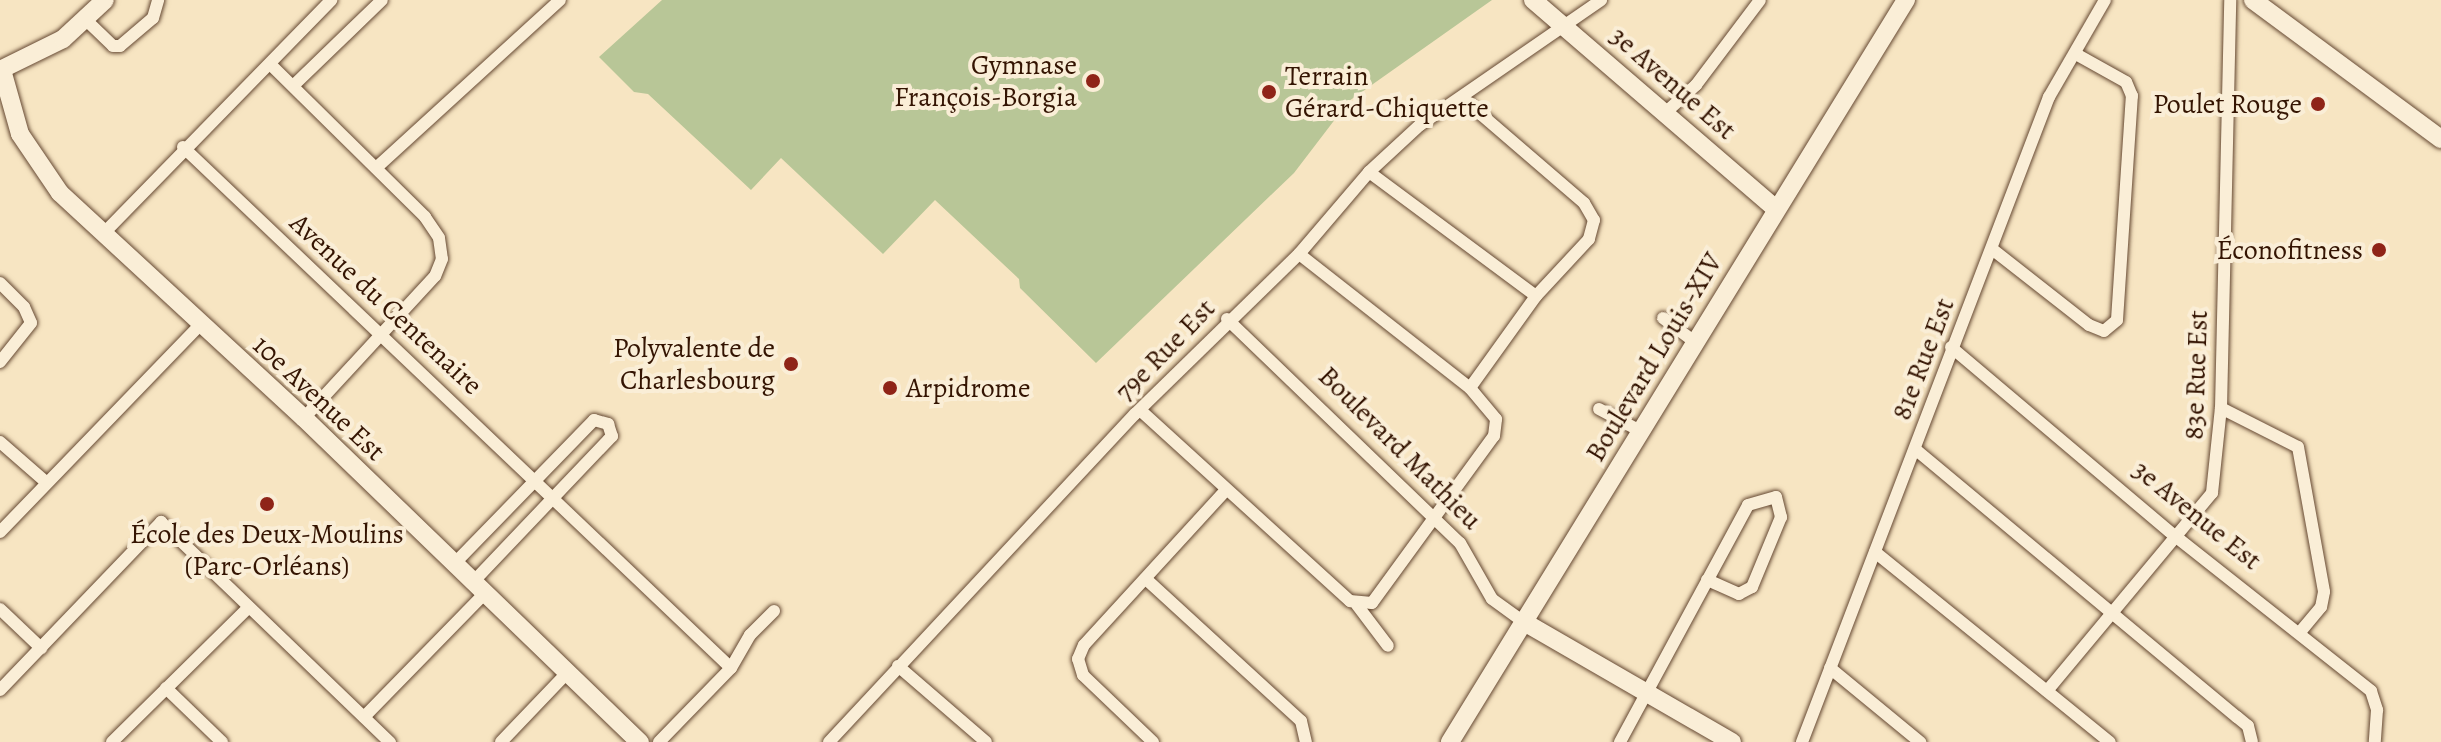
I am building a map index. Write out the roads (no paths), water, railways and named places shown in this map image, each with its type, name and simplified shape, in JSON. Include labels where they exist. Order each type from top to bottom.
[{"type":"street","points":[[1,70],[63,39],[105,0]]},
{"type":"street","points":[[84,18],[113,46],[120,46],[153,18],[158,0]]},
{"type":"street","points":[[294,85],[382,0]]},
{"type":"street","points":[[376,168],[560,0]]},
{"type":"street","name":"3e Avenue Est","points":[[1533,0],[1776,209]]},
{"type":"street","name":"79e Rue Est","points":[[829,742],[1227,319],[1299,254],[1369,172],[1420,125],[1566,29],[1601,0]]},
{"type":"street","points":[[1665,113],[1696,85],[1760,0]]},
{"type":"street","name":"Boulevard Louis-XIV","points":[[1450,742],[1906,0]]},
{"type":"street","name":"81e Rue Est","points":[[1802,742],[2049,97],[2105,0]]},
{"type":"street","name":"83e Rue Est","points":[[2047,691],[2212,493],[2221,408],[2230,0]]},
{"type":"street","points":[[2253,0],[2441,139]]},
{"type":"street","points":[[103,234],[183,147],[270,64],[324,2]]},
{"type":"street","points":[[1992,249],[2089,325],[2104,331],[2117,320],[2132,96],[2126,82],[2076,54]]},
{"type":"street","points":[[270,64],[425,217],[439,238],[442,259],[435,276],[304,418]]},
{"type":"street","name":"10e Avenue Est","points":[[1,70],[12,114],[35,161],[103,234],[304,418],[640,742]]},
{"type":"street","points":[[1462,98],[1592,211],[1589,239],[1536,296],[1470,388]]},
{"type":"street","name":"Avenue du Centenaire","points":[[183,147],[383,332],[731,668]]},
{"type":"street","points":[[1369,172],[1536,296]]},
{"type":"street","points":[[1299,254],[1470,388],[1493,412],[1497,426],[1436,518],[1378,596],[1357,605]]},
{"type":"street","points":[[0,283],[24,307],[31,323],[0,362]]},
{"type":"street","points":[[1663,318],[1695,342]]},
{"type":"street","name":"Boulevard Mathieu","points":[[1227,319],[1460,543],[1492,599],[1524,622],[1647,690],[1732,742]]},
{"type":"street","points":[[0,532],[200,325]]},
{"type":"street","name":"3e Avenue Est","points":[[1951,347],[2175,536],[2371,691],[2377,710],[2375,742]]},
{"type":"street","points":[[2221,408],[2234,410],[2298,447],[2324,592],[2321,607],[2300,632]]},
{"type":"street","points":[[1599,409],[1642,432]]},
{"type":"street","points":[[1140,410],[1357,605],[1388,646]]},
{"type":"street","points":[[364,717],[554,498],[612,436],[608,424],[594,420],[454,564]]},
{"type":"street","points":[[0,442],[47,483]]},
{"type":"street","points":[[1915,449],[2248,726],[2252,742]]},
{"type":"street","points":[[1153,742],[1083,675],[1078,659],[1084,645],[1147,580],[1226,490]]},
{"type":"street","points":[[1620,742],[1647,690],[1707,580],[1748,505],[1776,497],[1781,517],[1752,587],[1739,594],[1707,580]]},
{"type":"street","points":[[0,690],[161,522],[390,742]]},
{"type":"street","points":[[1875,552],[2110,742]]},
{"type":"street","points":[[1147,580],[1301,721],[1306,742]]},
{"type":"street","points":[[112,742],[249,607]]},
{"type":"street","points":[[0,609],[41,648]]},
{"type":"street","points":[[659,742],[731,668],[750,635],[774,611]]},
{"type":"street","points":[[898,666],[986,742]]},
{"type":"street","points":[[1830,668],[1920,742]]},
{"type":"street","points":[[501,742],[568,672]]},
{"type":"street","points":[[166,688],[222,742]]},
{"type":"place","name":"Gymnase François-Borgia","points":[[1093,81]]},
{"type":"place","name":"Terrain Gérard-Chiquette","points":[[1269,92]]},
{"type":"place","name":"Poulet Rouge","points":[[2318,104]]},
{"type":"place","name":"Éconofitness","points":[[2379,250]]},
{"type":"place","name":"Polyvalente de Charlesbourg","points":[[791,364]]},
{"type":"place","name":"Arpidrome","points":[[890,388]]},
{"type":"place","name":"École des Deux-Moulins (Parc-Orléans)","points":[[267,504]]}]
